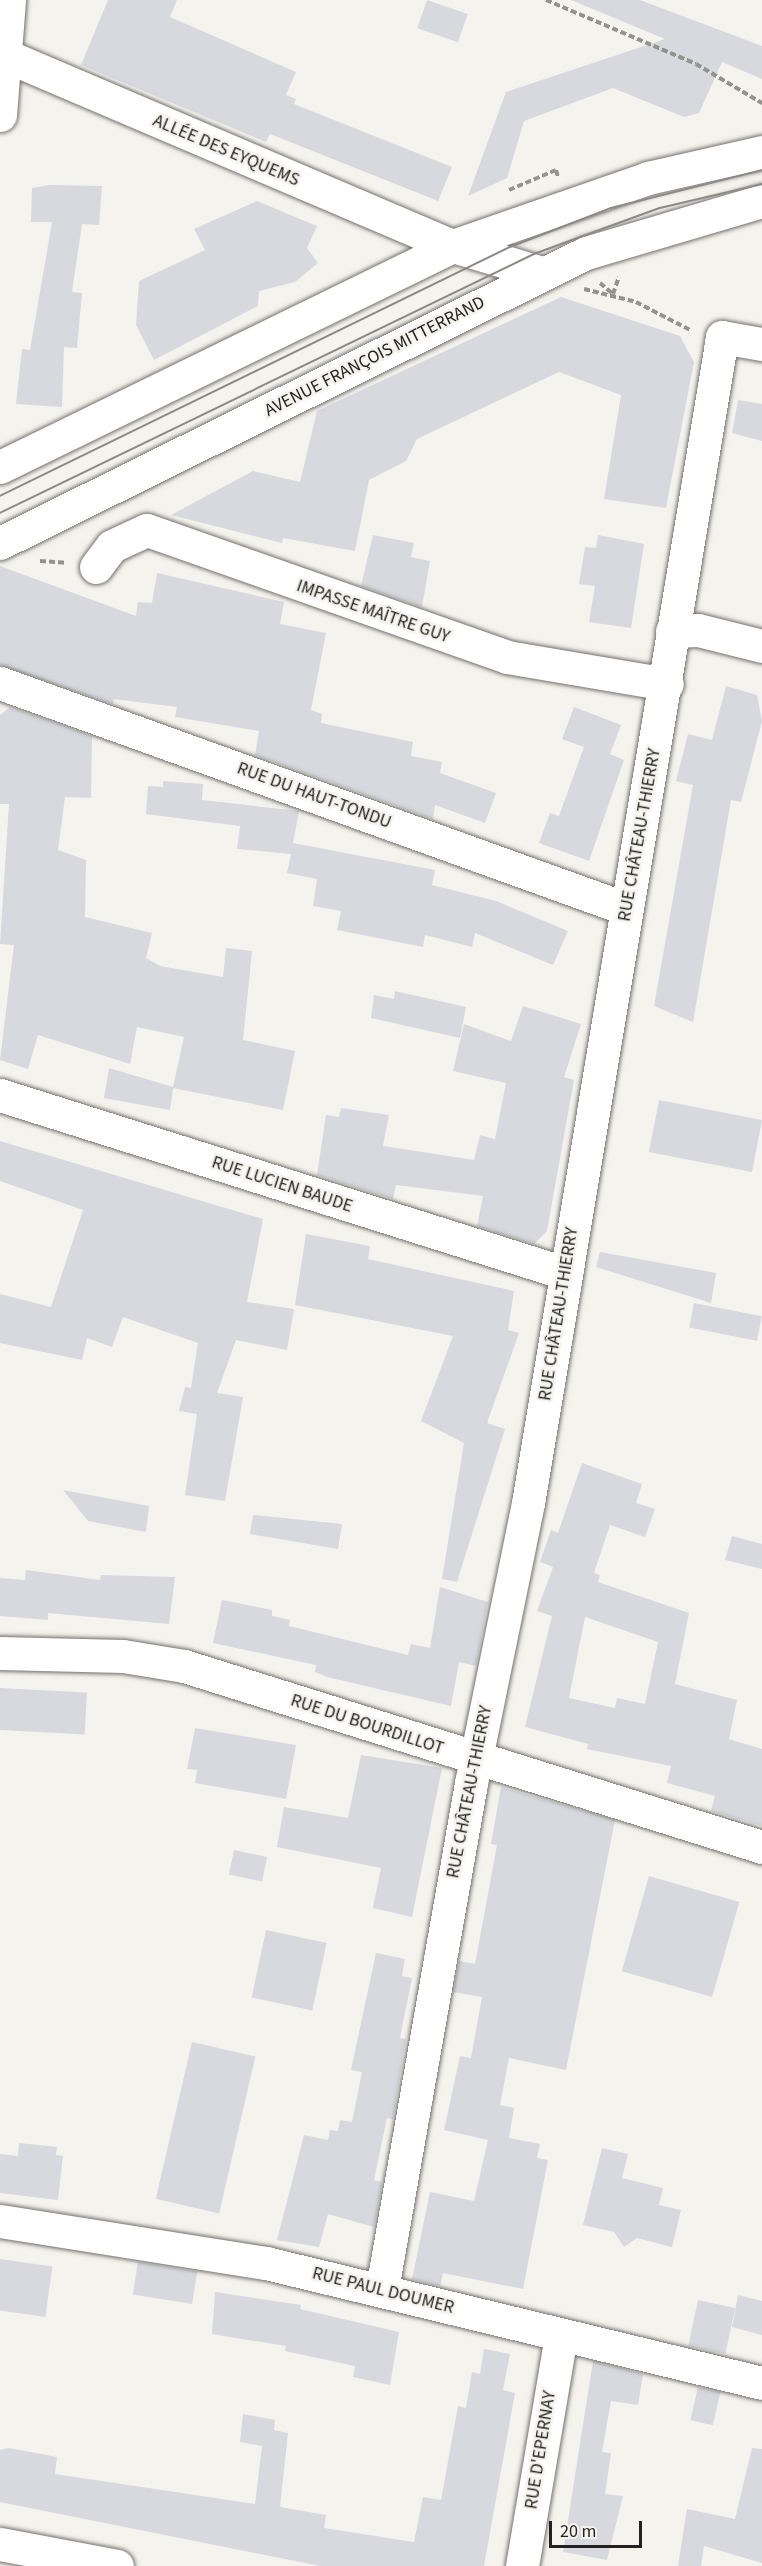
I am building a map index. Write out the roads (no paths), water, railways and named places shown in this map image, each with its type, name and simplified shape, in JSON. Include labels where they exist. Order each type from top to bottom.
[{"type":"street","points":[[0,115],[1,54],[9,0]]},
{"type":"street","name":"ALLÉE DES EYQUEMS","points":[[1,54],[453,246],[542,273]]},
{"type":"street","points":[[0,467],[453,246],[648,178],[762,152]]},
{"type":"street","name":"AVENUE FRANÇOIS MITTERRAND","points":[[0,543],[542,273],[623,238],[762,201]]},
{"type":"street","name":"RUE CHÂTEAU-THIERRY","points":[[382,2289],[565,1273],[667,684],[672,630],[722,337],[762,345]]},
{"type":"street","name":"IMPASSE MAÎTRE GUY","points":[[96,567],[112,546],[147,530],[419,630],[507,657],[667,684]]},
{"type":"street","points":[[672,630],[698,630],[762,646]]},
{"type":"street","name":"RUE DU HAUT-TONDU","points":[[0,683],[627,909]]},
{"type":"street","name":"RUE LUCIEN BAUDE","points":[[0,1095],[565,1273]]},
{"type":"street","name":"RUE DU BOURDILLOT","points":[[0,1653],[123,1656],[183,1666],[762,1847]]},
{"type":"street","name":"RUE PAUL DOUMER","points":[[0,2221],[125,2237],[382,2289],[762,2383]]},
{"type":"street","name":"RUE D'EPERNAY","points":[[522,2566],[561,2335]]},
{"type":"street","points":[[0,2544],[117,2566]]},
{"type":"tram line","points":[[0,496],[510,247],[611,208],[762,170]]},
{"type":"tram line","points":[[0,513],[534,254],[660,208],[762,184]]}]
